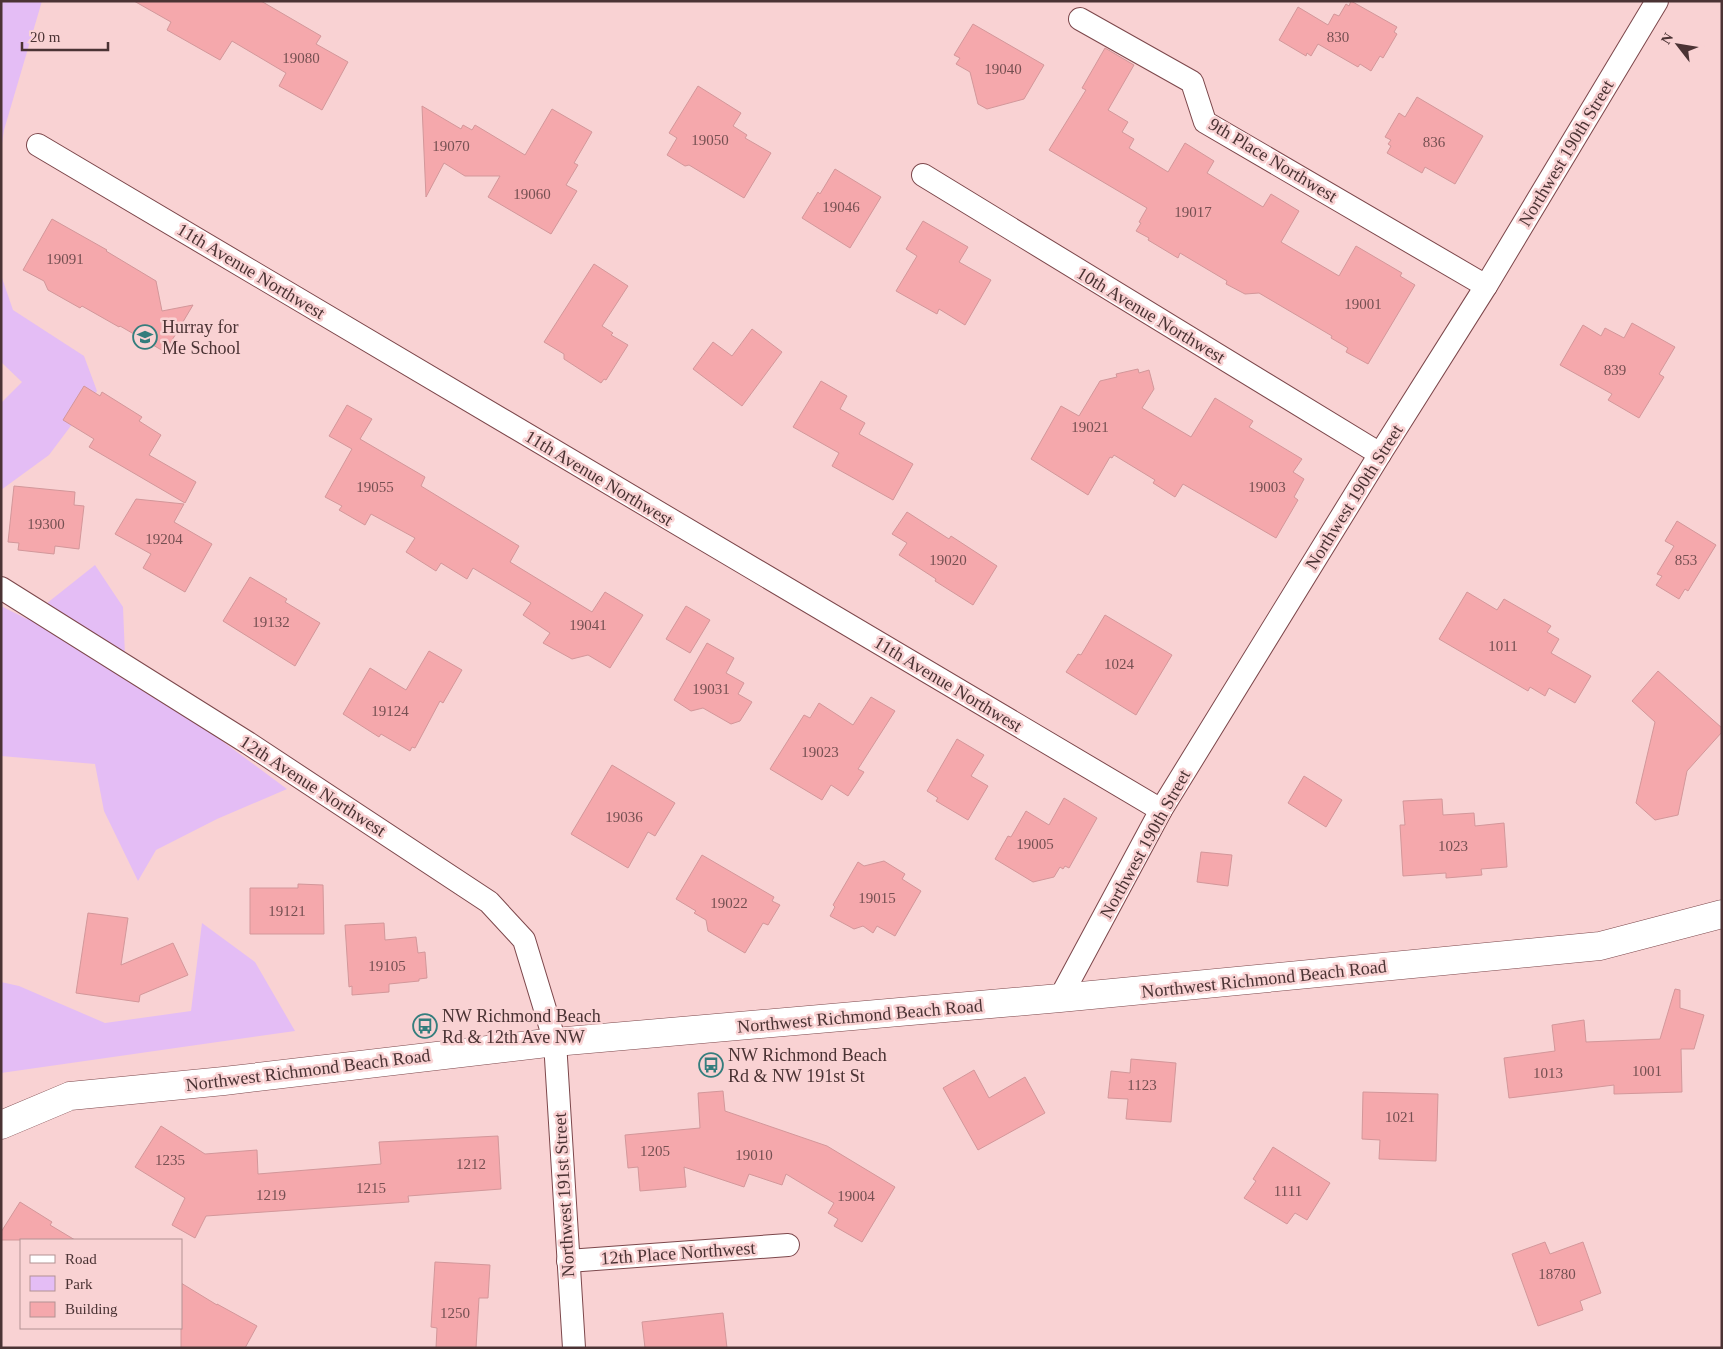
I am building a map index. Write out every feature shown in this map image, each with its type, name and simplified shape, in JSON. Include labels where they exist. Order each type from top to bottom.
[{"type":"main road","name":"Northwest Richmond Beach Road","points":[[1,1124],[70,1096],[224,1081],[555,1042],[1060,998],[1600,946],[1722,914]]},
{"type":"street","name":"Northwest 190th Street","points":[[1060,998],[1161,810],[1380,454],[1486,286],[1657,1]]},
{"type":"street","name":"9th Place Northwest","points":[[1080,19],[1192,82],[1205,122],[1486,286]]},
{"type":"street","name":"11th Avenue Northwest","points":[[38,145],[1161,810]]},
{"type":"street","name":"10th Avenue Northwest","points":[[923,175],[1380,454]]},
{"type":"street","name":"12th Avenue Northwest","points":[[1,588],[248,743],[489,902],[524,940],[555,1042]]},
{"type":"street","name":"Northwest 191st Street","points":[[555,1042],[574,1348]]},
{"type":"street","name":"12th Place Northwest","points":[[568,1261],[788,1245]]},
{"type":"green space","points":[[1,1],[42,1],[4,130],[1,150]]},
{"type":"green space","points":[[1,275],[13,310],[84,356],[97,391],[49,455],[1,490],[1,403],[22,382],[1,362]]},
{"type":"green space","points":[[95,565],[123,607],[126,680],[191,718],[287,789],[217,819],[156,850],[138,881],[104,811],[95,764],[1,756],[1,606],[27,619]]},
{"type":"green space","points":[[202,923],[255,962],[295,1031],[1,1073],[1,982],[19,986],[105,1023],[191,1011]]},
{"type":"building","points":[[134,1],[261,1],[321,36],[316,44],[348,62],[322,110],[279,86],[286,73],[232,41],[220,60],[167,30],[171,22]]},
{"type":"building","points":[[1351,1],[1397,27],[1394,32],[1397,34],[1383,58],[1380,56],[1371,71],[1360,64],[1358,67],[1318,44],[1311,56],[1307,53],[1306,56],[1279,40],[1298,7],[1328,25],[1334,14],[1339,16],[1346,4],[1349,6]]},
{"type":"building","points":[[973,24],[1044,65],[1024,99],[987,109],[978,104],[970,72],[956,64],[960,58],[954,55]]},
{"type":"building","points":[[1105,48],[1134,65],[1108,110],[1128,122],[1122,132],[1134,139],[1129,148],[1168,172],[1185,143],[1214,161],[1207,173],[1263,207],[1271,194],[1299,211],[1281,242],[1339,276],[1356,246],[1402,273],[1400,276],[1415,285],[1368,364],[1346,352],[1348,348],[1331,338],[1332,336],[1259,293],[1245,294],[1226,284],[1227,281],[1180,253],[1178,258],[1148,240],[1149,238],[1136,231],[1147,208],[1049,150],[1086,90],[1082,88]]},
{"type":"building","points":[[698,86],[741,113],[733,126],[747,135],[745,138],[771,153],[744,198],[689,165],[685,166],[667,155],[677,138],[669,133]]},
{"type":"building","points":[[1417,97],[1483,136],[1455,184],[1425,167],[1422,173],[1387,153],[1391,146],[1388,144],[1391,140],[1385,137],[1399,113],[1405,117]]},
{"type":"building","points":[[422,106],[461,129],[463,125],[472,130],[475,125],[525,155],[552,109],[592,132],[574,163],[578,165],[566,185],[577,191],[551,234],[488,197],[500,176],[465,176],[444,163],[426,197]]},
{"type":"building","points":[[835,169],[881,197],[850,248],[802,218],[818,192],[820,194]]},
{"type":"building","points":[[52,219],[107,250],[156,281],[162,311],[193,305],[165,352],[120,326],[82,306],[80,308],[48,290],[44,281],[23,270]]},
{"type":"building","points":[[923,221],[968,247],[959,262],[991,280],[965,325],[939,309],[937,314],[896,291],[917,256],[906,249]]},
{"type":"building","points":[[594,264],[628,286],[602,326],[613,333],[611,335],[628,345],[606,380],[604,379],[601,383],[564,359],[564,354],[544,342]]},
{"type":"building","points":[[1632,323],[1675,347],[1659,374],[1664,377],[1639,418],[1608,400],[1612,394],[1560,365],[1583,325],[1601,336],[1605,328],[1624,338]]},
{"type":"building","points":[[752,329],[782,352],[742,406],[693,369],[713,342],[732,356]]},
{"type":"building","points":[[1138,369],[1139,373],[1149,370],[1154,389],[1142,408],[1191,437],[1215,398],[1253,421],[1249,427],[1302,459],[1293,472],[1304,479],[1294,497],[1298,500],[1276,538],[1183,484],[1175,497],[1153,483],[1155,480],[1114,455],[1112,458],[1110,457],[1088,495],[1031,459],[1061,406],[1079,416],[1100,381],[1117,377],[1116,374]]},
{"type":"building","points":[[821,381],[847,396],[840,409],[865,423],[859,434],[913,464],[893,500],[832,466],[839,453],[793,427]]},
{"type":"building","points":[[84,386],[100,396],[102,392],[142,417],[139,421],[161,435],[149,455],[196,482],[185,503],[89,447],[94,439],[63,420]]},
{"type":"building","points":[[347,405],[372,419],[360,439],[425,477],[421,486],[519,546],[510,562],[592,612],[605,592],[643,615],[610,668],[588,655],[572,659],[543,643],[550,633],[523,615],[531,603],[473,568],[467,579],[441,563],[436,571],[406,552],[415,538],[371,514],[365,525],[339,510],[342,506],[325,497],[352,449],[329,436]]},
{"type":"building","points":[[14,486],[75,492],[74,505],[84,506],[79,549],[55,546],[54,554],[18,550],[19,543],[8,542]]},
{"type":"building","points":[[136,499],[184,504],[174,522],[212,544],[185,592],[143,568],[151,554],[115,534]]},
{"type":"building","points":[[907,512],[949,539],[951,536],[997,566],[973,605],[899,555],[907,543],[892,534]]},
{"type":"building","points":[[1677,521],[1716,545],[1688,591],[1685,589],[1679,599],[1656,585],[1662,576],[1657,574],[1674,546],[1665,541]]},
{"type":"building","points":[[250,577],[287,599],[285,602],[320,623],[295,666],[223,621]]},
{"type":"building","points":[[1467,592],[1497,610],[1504,599],[1551,626],[1547,632],[1559,639],[1551,653],[1591,676],[1575,703],[1549,688],[1545,696],[1530,687],[1528,691],[1439,639]]},
{"type":"building","points":[[686,606],[710,620],[690,653],[666,639]]},
{"type":"building","points":[[1105,615],[1172,655],[1136,715],[1066,672],[1078,654],[1081,655]]},
{"type":"building","points":[[707,643],[734,658],[726,673],[744,683],[738,694],[752,702],[740,721],[731,724],[703,708],[691,711],[674,700]]},
{"type":"building","points":[[429,651],[462,670],[443,703],[440,701],[415,748],[412,747],[410,751],[381,734],[379,737],[343,714],[370,668],[406,690]]},
{"type":"building","points":[[1658,671],[1722,728],[1722,732],[1687,771],[1678,815],[1655,820],[1636,803],[1655,722],[1632,701]]},
{"type":"building","points":[[871,697],[895,711],[858,769],[864,772],[848,796],[831,785],[822,800],[770,769],[804,715],[810,718],[819,703],[853,725]]},
{"type":"building","points":[[957,739],[984,755],[971,776],[988,786],[968,820],[936,801],[938,798],[927,791]]},
{"type":"building","points":[[612,765],[675,803],[655,836],[648,832],[628,868],[571,834]]},
{"type":"building","points":[[1304,776],[1342,800],[1326,827],[1288,803]]},
{"type":"building","points":[[1064,798],[1097,818],[1069,868],[1065,866],[1063,869],[1060,867],[1054,877],[1033,882],[995,859],[1008,836],[1011,837],[1026,811],[1049,825]]},
{"type":"building","points":[[1442,799],[1443,815],[1474,813],[1475,826],[1504,823],[1507,867],[1481,869],[1482,875],[1446,878],[1446,873],[1403,876],[1400,825],[1405,825],[1403,801]]},
{"type":"building","points":[[1201,852],[1232,855],[1228,886],[1197,882]]},
{"type":"building","points":[[702,855],[774,897],[772,901],[780,905],[768,925],[763,923],[745,953],[708,931],[706,920],[694,913],[696,911],[676,899]]},
{"type":"building","points":[[884,861],[905,874],[902,879],[921,891],[895,936],[877,926],[873,933],[863,926],[854,929],[830,916],[835,907],[833,905],[858,862],[864,866]]},
{"type":"building","points":[[298,884],[323,885],[324,934],[250,934],[250,888],[298,888]]},
{"type":"building","points":[[88,913],[128,918],[121,965],[173,943],[188,975],[140,995],[139,1002],[76,993]]},
{"type":"building","points":[[384,923],[385,940],[416,937],[418,953],[425,952],[427,978],[419,979],[419,981],[389,984],[389,992],[352,995],[352,986],[349,987],[345,925]]},
{"type":"building","points":[[1675,989],[1680,990],[1680,1008],[1704,1015],[1694,1049],[1681,1049],[1682,1092],[1614,1094],[1614,1085],[1509,1098],[1504,1058],[1555,1051],[1552,1025],[1584,1020],[1586,1042],[1660,1039]]},
{"type":"building","points":[[1131,1059],[1176,1063],[1171,1122],[1126,1119],[1128,1099],[1108,1098],[1111,1071],[1130,1073]]},
{"type":"building","points":[[974,1070],[989,1098],[1025,1077],[1045,1113],[978,1150],[943,1088]]},
{"type":"building","points":[[723,1091],[725,1111],[827,1146],[895,1187],[862,1242],[834,1226],[838,1219],[828,1213],[834,1203],[786,1174],[782,1185],[749,1174],[744,1187],[684,1167],[686,1187],[640,1191],[638,1167],[628,1168],[625,1135],[700,1128],[698,1093]]},
{"type":"building","points":[[1363,1092],[1438,1094],[1436,1161],[1379,1159],[1380,1140],[1362,1139]]},
{"type":"building","points":[[161,1126],[205,1154],[257,1150],[258,1174],[381,1164],[379,1142],[498,1136],[501,1189],[408,1196],[409,1202],[206,1216],[195,1238],[172,1225],[185,1198],[135,1167]]},
{"type":"building","points":[[1273,1147],[1330,1183],[1307,1220],[1295,1213],[1287,1224],[1244,1198],[1256,1181],[1253,1179]]},
{"type":"building","points":[[20,1202],[52,1222],[50,1225],[73,1239],[1,1240],[1,1232]]},
{"type":"building","points":[[1545,1242],[1550,1254],[1583,1242],[1601,1293],[1580,1301],[1583,1310],[1538,1326],[1512,1254]]},
{"type":"building","points":[[435,1262],[490,1265],[488,1298],[479,1298],[476,1348],[436,1348],[437,1328],[431,1327]]},
{"type":"building","points":[[182,1284],[257,1326],[245,1348],[181,1348]]},
{"type":"building","points":[[723,1313],[727,1348],[645,1348],[642,1322]]},
{"type":"place","name":"Hurray for Me School","points":[[145,337]]},
{"type":"place","name":"NW Richmond Beach Rd & 12th Ave NW","points":[[425,1026]]},
{"type":"place","name":"NW Richmond Beach Rd & NW 191st St","points":[[711,1065]]}]
